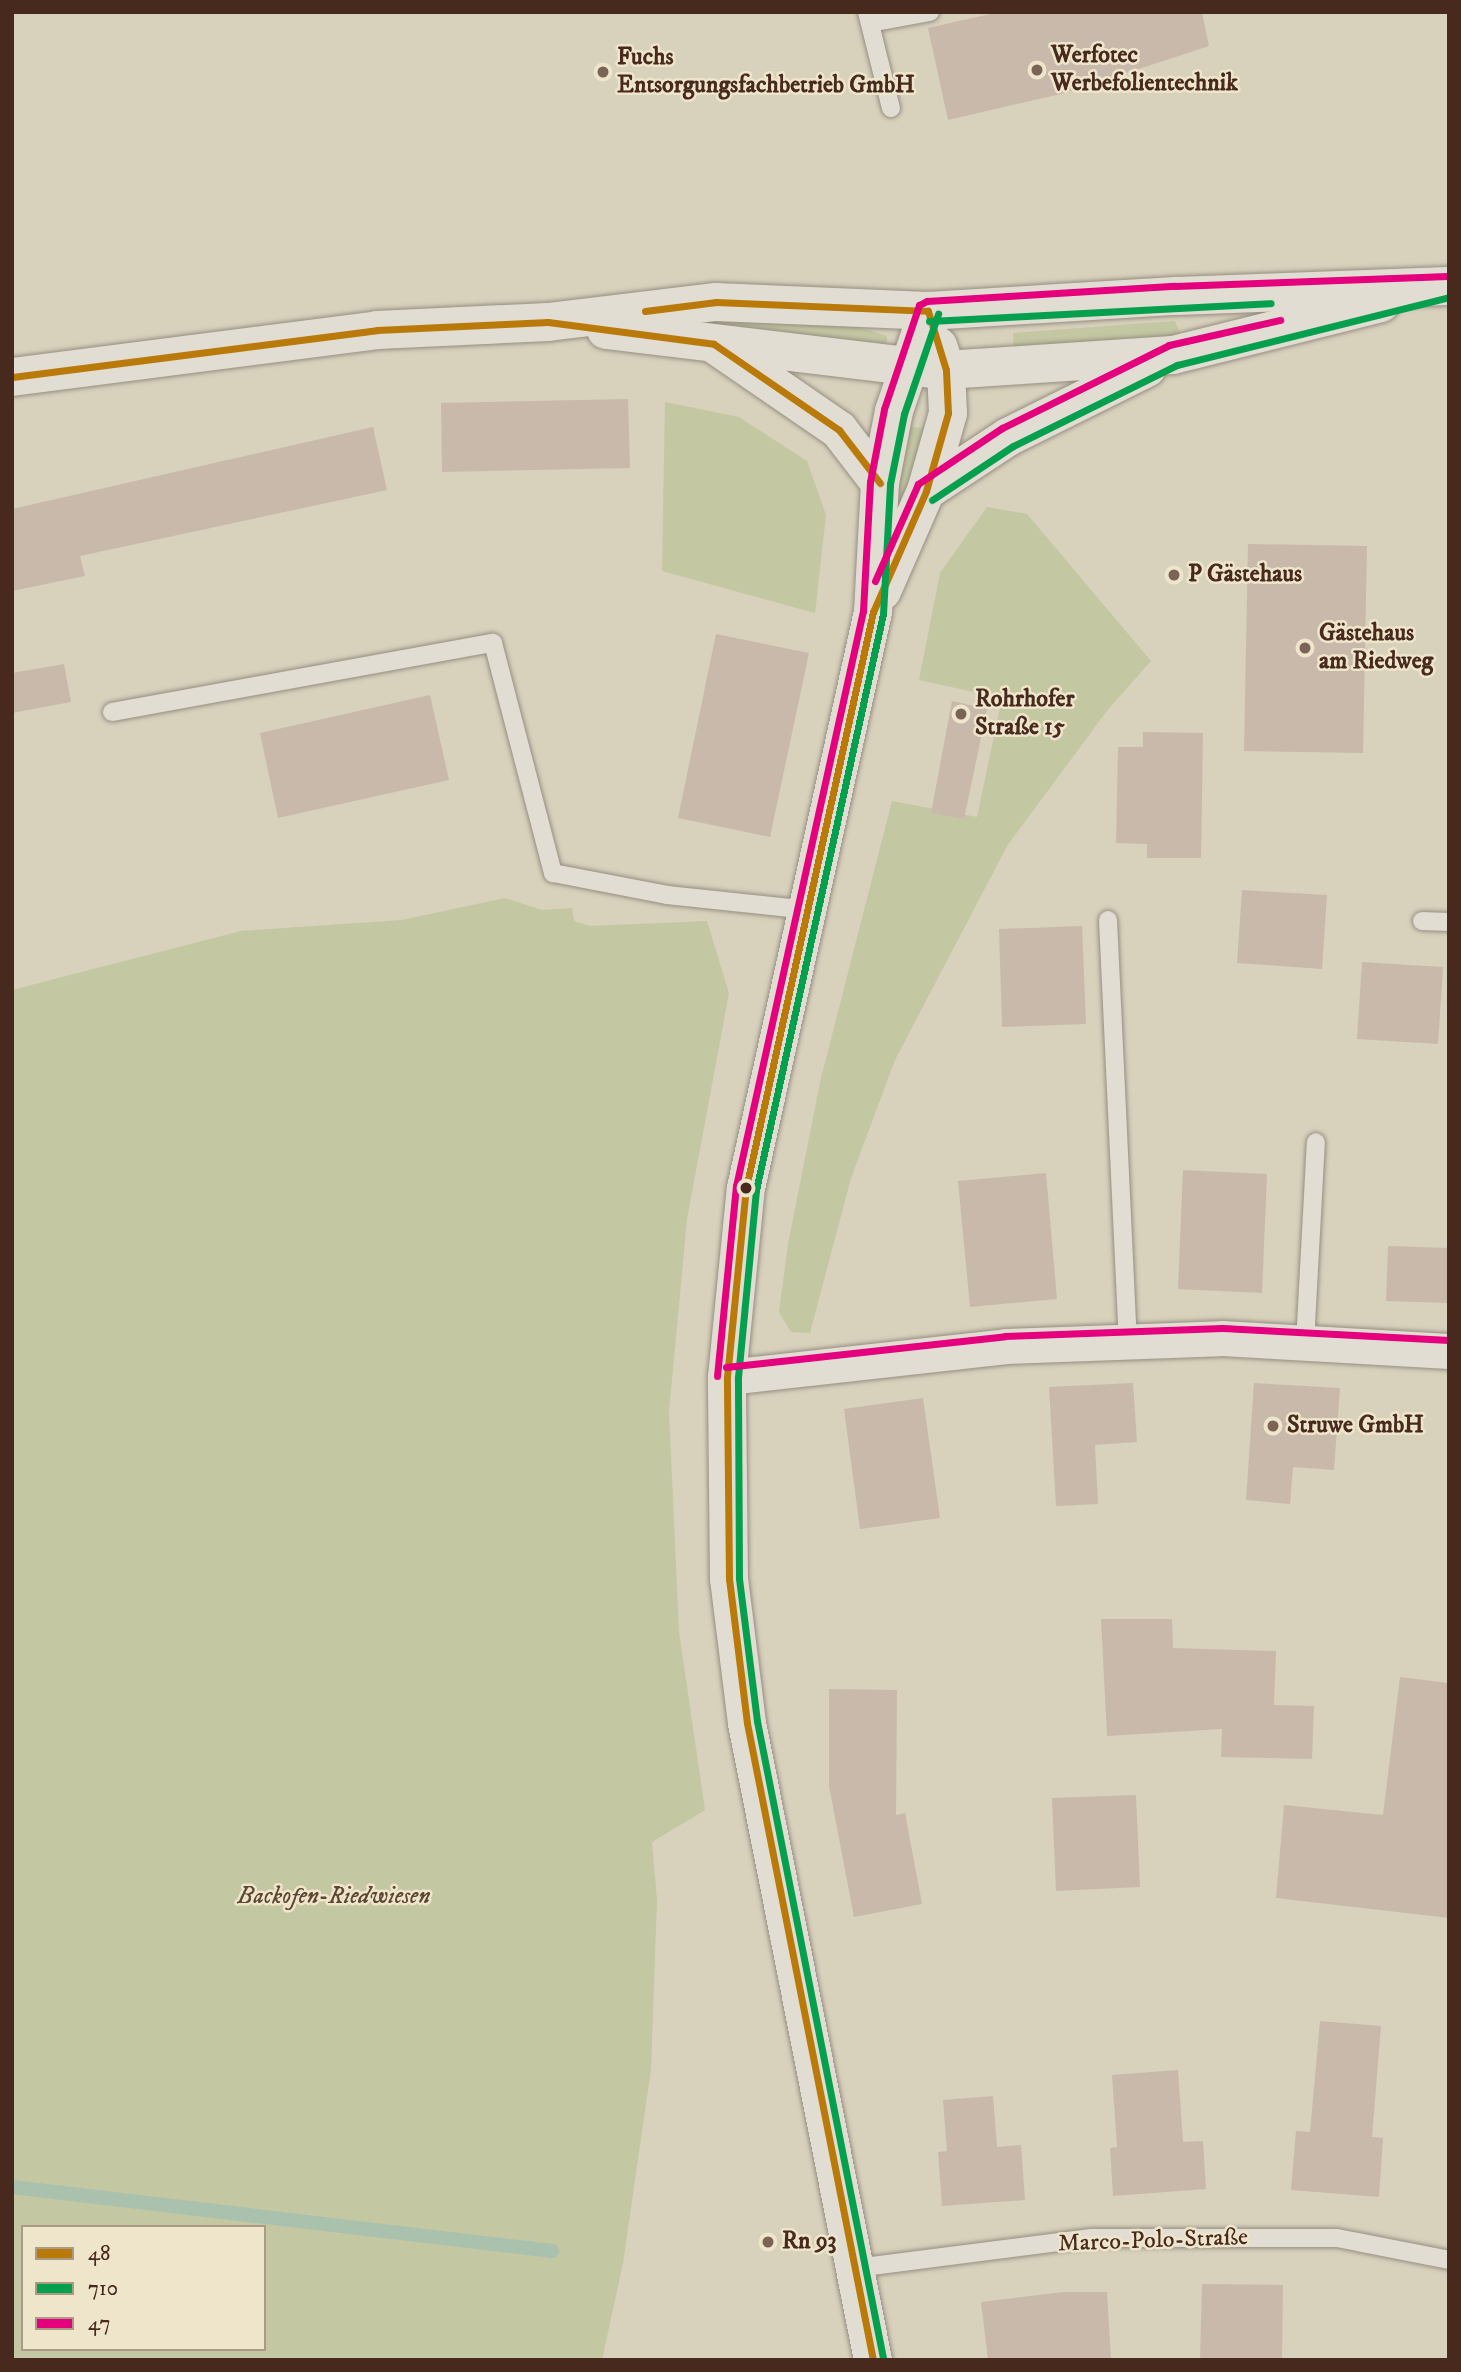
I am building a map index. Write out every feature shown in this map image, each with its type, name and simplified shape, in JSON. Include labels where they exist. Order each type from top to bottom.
[{"type":"main road","points":[[12,377],[377,330],[548,322],[716,302],[928,311],[1176,296],[1441,287]]},
{"type":"main road","points":[[548,322],[905,368],[946,370],[1173,355],[1326,320],[1441,287]]},
{"type":"main road","points":[[873,2360],[747,1723],[729,1579],[727,1377],[746,1188],[873,612],[880,483],[905,368],[928,311]]},
{"type":"main road","points":[[873,612],[926,491],[948,414],[946,370],[928,311]]},
{"type":"main road","points":[[714,344],[839,430],[880,483]]},
{"type":"main road","points":[[926,491],[1008,438],[1173,355]]},
{"type":"street","points":[[727,1377],[1006,1346],[1222,1338],[1449,1351]]},
{"type":"lane","points":[[891,108],[869,18],[930,12]]},
{"type":"lane","points":[[112,712],[493,643],[553,873],[667,895],[809,911]]},
{"type":"lane","points":[[1108,920],[1128,1342]]},
{"type":"lane","points":[[1422,920],[1449,922]]},
{"type":"lane","points":[[1305,1343],[1316,1142]]},
{"type":"lane","name":"Marco-Polo-Straße","points":[[856,2268],[1091,2238],[1337,2238],[1449,2260]]},
{"type":"green space","points":[[709,320],[852,325],[887,336],[887,342],[875,352],[707,328]]},
{"type":"green space","points":[[1175,321],[1181,336],[1014,353],[1013,333]]},
{"type":"green space","points":[[665,402],[739,417],[807,461],[826,515],[815,613],[662,571]]},
{"type":"green space","points":[[908,427],[924,428],[898,516],[893,516]]},
{"type":"green space","points":[[987,507],[1027,514],[1151,661],[1106,712],[1007,846],[895,1060],[851,1178],[810,1333],[791,1332],[779,1312],[788,1244],[821,1078],[892,801],[977,817],[1002,698],[919,680],[940,573]]},
{"type":"green space","name":"Backofen-Riedwiesen","points":[[505,898],[542,910],[572,908],[574,921],[590,926],[707,921],[729,993],[687,1219],[669,1412],[679,1632],[705,1810],[652,1842],[657,1900],[651,2069],[623,2263],[602,2360],[12,2360],[12,990],[241,931],[402,920]]},
{"type":"building","name":"Werfotec Werbefolientechnik","points":[[999,12],[1202,12],[1209,46],[1065,93],[948,120],[928,28]]},
{"type":"building","points":[[628,399],[630,468],[442,472],[441,403]]},
{"type":"building","points":[[373,427],[387,490],[80,556],[85,576],[12,591],[12,509]]},
{"type":"building","name":"Gästehaus am Riedweg","points":[[1248,544],[1367,546],[1363,753],[1244,751]]},
{"type":"building","points":[[716,634],[809,653],[770,837],[678,818]]},
{"type":"building","points":[[64,664],[71,702],[12,713],[12,673]]},
{"type":"building","points":[[430,695],[449,780],[278,818],[260,733]]},
{"type":"building","points":[[952,701],[987,709],[964,819],[931,813]]},
{"type":"building","points":[[1143,732],[1203,733],[1201,858],[1147,858],[1147,844],[1116,843],[1118,747],[1143,747]]},
{"type":"building","points":[[1242,890],[1327,895],[1322,969],[1237,963]]},
{"type":"building","points":[[1082,926],[1086,1024],[1002,1027],[999,929]]},
{"type":"building","points":[[1362,962],[1443,967],[1438,1044],[1357,1039]]},
{"type":"building","points":[[1183,1170],[1267,1174],[1262,1293],[1178,1289]]},
{"type":"building","points":[[1046,1173],[1057,1299],[970,1307],[958,1181]]},
{"type":"building","points":[[1388,1246],[1449,1248],[1449,1303],[1386,1301]]},
{"type":"building","points":[[1133,1383],[1137,1442],[1095,1445],[1098,1504],[1056,1506],[1049,1387]]},
{"type":"building","name":"Struwe GmbH","points":[[1254,1383],[1340,1388],[1334,1470],[1293,1467],[1290,1504],[1246,1500]]},
{"type":"building","points":[[923,1398],[940,1518],[860,1529],[844,1409]]},
{"type":"building","points":[[1101,1619],[1172,1619],[1173,1648],[1276,1651],[1274,1705],[1314,1706],[1312,1759],[1221,1757],[1222,1729],[1107,1736]]},
{"type":"building","points":[[1400,1677],[1449,1683],[1449,1918],[1276,1898],[1284,1805],[1383,1815]]},
{"type":"building","points":[[829,1689],[897,1690],[896,1815],[905,1813],[922,1904],[854,1917],[829,1786]]},
{"type":"building","points":[[1136,1795],[1140,1887],[1056,1891],[1052,1798]]},
{"type":"building","points":[[1320,2021],[1381,2026],[1372,2137],[1383,2138],[1379,2197],[1291,2190],[1296,2131],[1310,2132]]},
{"type":"building","points":[[1178,2070],[1183,2142],[1203,2141],[1206,2189],[1113,2196],[1110,2148],[1117,2147],[1112,2075]]},
{"type":"building","points":[[993,2096],[997,2147],[1021,2145],[1025,2200],[942,2206],[938,2152],[947,2151],[943,2100]]},
{"type":"building","points":[[1202,2284],[1283,2285],[1282,2360],[1200,2360]]},
{"type":"building","points":[[1063,2292],[1107,2292],[1111,2360],[988,2360],[981,2302]]},
{"type":"waterway","points":[[12,2187],[552,2251]]},
{"type":"transit line","name":"47","points":[[717,1376],[736,1186],[863,611],[870,482],[884,409],[919,305],[927,301],[1175,286],[1449,276]]},
{"type":"transit line","name":"710","points":[[932,500],[1013,446],[1177,365],[1449,297]]},
{"type":"transit line","name":"48","points":[[645,311],[716,302],[928,311]]},
{"type":"transit line","name":"710","points":[[929,321],[1271,303]]},
{"type":"transit line","name":"48","points":[[873,2360],[747,1723],[729,1579],[727,1377],[746,1188],[873,612],[926,491],[948,413],[946,370],[928,311]]},
{"type":"transit line","name":"710","points":[[883,2358],[757,1721],[739,1578],[738,1377],[756,1190],[883,614],[890,484],[904,414],[938,314]]},
{"type":"transit line","name":"47","points":[[875,581],[918,484],[1002,428],[1169,345],[1280,320]]},
{"type":"transit line","name":"48","points":[[12,377],[377,330],[548,322],[714,344],[839,430],[880,483]]},
{"type":"transit line","name":"47","points":[[726,1367],[1005,1336],[1222,1328],[1449,1340]]},
{"type":"place","name":"Werfotec Werbefolientechnik","points":[[1037,70]]},
{"type":"place","name":"Fuchs Entsorgungsfachbetrieb GmbH","points":[[603,72]]},
{"type":"place","name":"P Gästehaus","points":[[1174,575]]},
{"type":"place","name":"Gästehaus am Riedweg","points":[[1305,648]]},
{"type":"place","name":"Rohrhofer Straße 15","points":[[961,714]]},
{"type":"place","name":"Struwe GmbH","points":[[1273,1426]]},
{"type":"place","name":"Rn 93","points":[[768,2242]]}]
